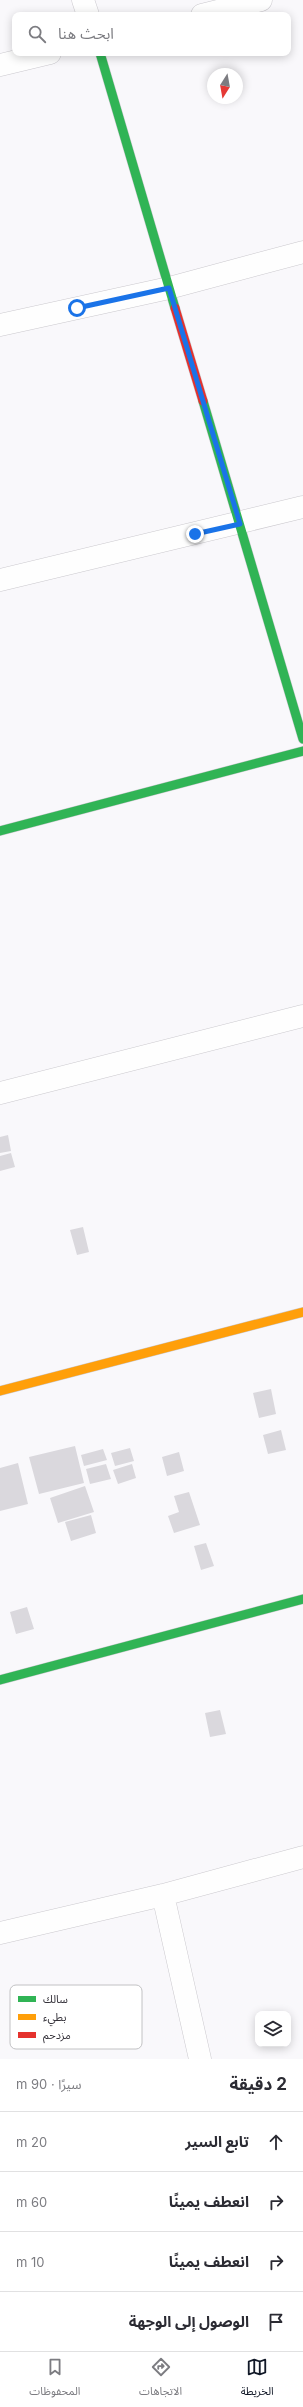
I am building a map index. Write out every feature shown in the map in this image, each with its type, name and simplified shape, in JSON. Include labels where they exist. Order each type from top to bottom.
[{"type":"street","points":[[82,0],[87,12]]},
{"type":"street","points":[[214,12],[261,0]]},
{"type":"street","points":[[0,65],[38,56]]},
{"type":"street","points":[[101,56],[303,739]]},
{"type":"street","points":[[0,325],[169,288],[303,252]]},
{"type":"street","points":[[0,580],[240,524],[303,507]]},
{"type":"street","points":[[0,831],[303,751]]},
{"type":"street","points":[[0,1093],[303,1016]]},
{"type":"street","points":[[0,1391],[303,1312]]},
{"type":"street","points":[[0,1680],[303,1599]]},
{"type":"street","points":[[0,1933],[163,1895],[303,1857]]},
{"type":"street","points":[[163,1895],[200,2059]]},
{"type":"building","points":[[8,1135],[11,1151],[0,1153],[0,1137]]},
{"type":"building","points":[[11,1153],[15,1167],[0,1171],[0,1156]]},
{"type":"building","points":[[83,1227],[89,1252],[77,1255],[70,1230]]},
{"type":"building","points":[[271,1389],[276,1414],[259,1418],[253,1393]]},
{"type":"building","points":[[281,1430],[286,1450],[268,1454],[263,1435]]},
{"type":"building","points":[[75,1446],[84,1483],[39,1494],[29,1457]]},
{"type":"building","points":[[130,1448],[134,1461],[115,1466],[111,1453]]},
{"type":"building","points":[[103,1449],[107,1460],[84,1466],[81,1455]]},
{"type":"building","points":[[179,1452],[184,1471],[167,1476],[162,1457]]},
{"type":"building","points":[[18,1463],[28,1504],[0,1511],[0,1468]]},
{"type":"building","points":[[106,1464],[111,1479],[90,1484],[86,1469]]},
{"type":"building","points":[[132,1464],[136,1478],[118,1484],[113,1470]]},
{"type":"building","points":[[85,1486],[94,1512],[58,1523],[50,1498]]},
{"type":"building","points":[[189,1492],[200,1525],[174,1533],[168,1516],[179,1512],[174,1496]]},
{"type":"building","points":[[91,1515],[96,1533],[71,1541],[65,1522]]},
{"type":"building","points":[[206,1543],[214,1566],[201,1570],[194,1546]]},
{"type":"building","points":[[27,1607],[34,1629],[16,1634],[10,1612]]},
{"type":"building","points":[[220,1710],[226,1734],[210,1737],[205,1713]]},
{"type":"traffic: fast","points":[[101,56],[175,308]]},
{"type":"traffic: fast","points":[[203,401],[303,739]]},
{"type":"traffic: fast","points":[[0,831],[303,751]]},
{"type":"traffic: fast","points":[[0,1680],[303,1599]]},
{"type":"traffic: slow","points":[[0,1391],[303,1312]]},
{"type":"traffic: jam","points":[[175,308],[203,401]]},
{"type":"route","points":[[77,308],[169,288],[240,524],[195,534]]}]
